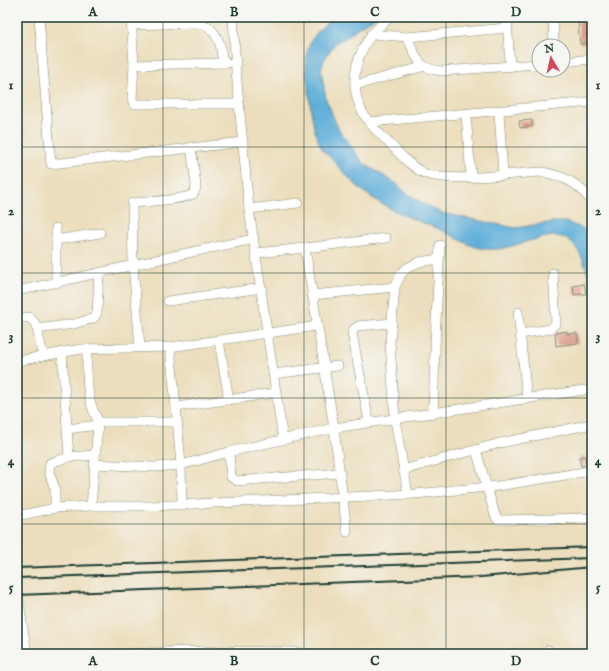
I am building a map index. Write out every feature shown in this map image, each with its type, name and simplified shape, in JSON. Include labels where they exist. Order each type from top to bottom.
[{"type":"street","points":[[40,17],[51,164],[243,142]]},
{"type":"street","points":[[233,17],[239,104],[249,209],[257,253],[283,440]]},
{"type":"street","points":[[391,17],[371,34],[361,51],[356,85],[360,107],[370,122],[399,153],[421,171],[437,176],[471,176],[542,172],[552,174],[566,178],[580,187],[592,203]]},
{"type":"street","points":[[507,17],[510,67]]},
{"type":"street","points":[[553,17],[554,38]]},
{"type":"street","points":[[223,63],[220,44],[215,34],[209,27],[198,23],[132,21],[134,65],[132,99],[134,104],[239,104]]},
{"type":"street","points":[[371,34],[407,36],[507,28]]},
{"type":"street","points":[[407,36],[422,67]]},
{"type":"street","points":[[571,61],[592,59]]},
{"type":"street","points":[[134,65],[236,63]]},
{"type":"street","points":[[356,85],[422,67],[429,70],[442,71],[531,65]]},
{"type":"street","points":[[370,122],[499,112],[592,102]]},
{"type":"street","points":[[499,112],[503,174]]},
{"type":"street","points":[[466,114],[471,176]]},
{"type":"street","points":[[140,347],[133,265],[132,203],[182,197],[192,194],[195,191],[196,185],[191,147]]},
{"type":"street","points":[[249,209],[298,203]]},
{"type":"street","points":[[56,228],[56,283]]},
{"type":"street","points":[[56,240],[100,233]]},
{"type":"street","points":[[257,253],[386,238]]},
{"type":"street","points":[[17,291],[160,258],[254,239]]},
{"type":"street","points":[[433,414],[440,245]]},
{"type":"street","points":[[305,248],[334,428],[347,532]]},
{"type":"street","points":[[408,494],[395,420],[390,342],[395,287],[401,274],[407,268],[419,262],[439,259]]},
{"type":"street","points":[[37,329],[74,324],[94,318],[97,313],[98,273]]},
{"type":"street","points":[[520,334],[554,327],[556,323],[553,273]]},
{"type":"street","points":[[312,295],[395,287]]},
{"type":"street","points":[[168,301],[262,288]]},
{"type":"street","points":[[518,312],[526,399]]},
{"type":"street","points":[[17,319],[29,317],[34,322],[43,356]]},
{"type":"street","points":[[369,422],[352,333],[354,328],[358,326],[392,323]]},
{"type":"street","points":[[17,361],[62,352],[87,349],[170,347],[317,326]]},
{"type":"street","points":[[219,341],[229,400]]},
{"type":"street","points":[[170,347],[181,465],[182,504]]},
{"type":"street","points":[[87,349],[87,384],[90,401],[99,423],[91,506]]},
{"type":"street","points":[[62,352],[69,456]]},
{"type":"street","points":[[273,374],[338,366]]},
{"type":"street","points":[[55,508],[54,489],[49,465],[54,460],[69,456],[149,467],[181,465],[229,452],[334,428],[369,422],[395,420],[584,390]]},
{"type":"street","points":[[176,406],[276,393]]},
{"type":"street","points":[[67,429],[99,423],[177,422]]},
{"type":"street","points":[[404,470],[476,450],[592,424]]},
{"type":"street","points":[[476,450],[495,515],[498,520],[592,518]]},
{"type":"street","points":[[229,452],[231,477],[237,481],[339,473]]},
{"type":"street","points":[[17,516],[55,508],[91,506],[150,506],[408,494],[488,487],[590,471]]},
{"type":"street","points":[[17,590],[26,654]]},
{"type":"street","points":[[124,654],[299,652]]},
{"type":"water","points":[[335,17],[376,17],[357,28],[347,37],[335,43],[324,60],[321,69],[326,99],[338,128],[363,163],[397,184],[407,194],[441,213],[516,228],[553,222],[566,222],[592,232],[592,293],[584,262],[571,242],[564,238],[551,236],[499,249],[479,248],[472,246],[443,231],[391,209],[368,195],[346,175],[322,149],[316,135],[312,119],[306,64],[309,46],[312,39],[325,24]]},
{"type":"building","points":[[592,19],[592,42],[580,44],[578,21]]},
{"type":"building","points":[[532,120],[533,126],[520,128],[519,121]]},
{"type":"building","points":[[584,284],[586,294],[574,295],[573,286]]},
{"type":"building","points":[[567,331],[567,334],[577,333],[578,343],[556,346],[555,333]]},
{"type":"building","points":[[585,456],[586,465],[581,466],[579,457]]},
{"type":"railway","points":[[17,568],[592,547]]},
{"type":"railway","points":[[17,578],[592,558]]},
{"type":"railway","points":[[17,595],[481,577],[592,567]]}]
